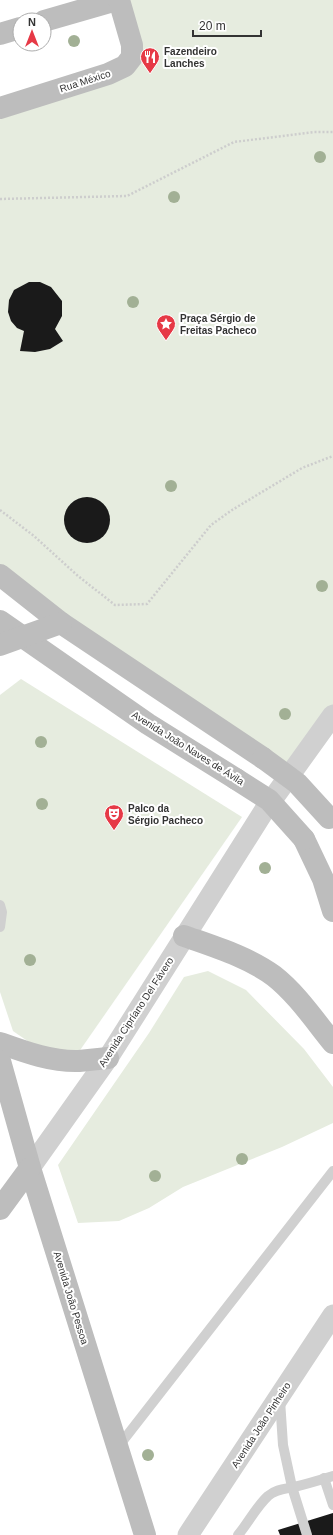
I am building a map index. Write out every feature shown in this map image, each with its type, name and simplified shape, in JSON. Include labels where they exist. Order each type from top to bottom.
[{"type":"main road","points":[[52,19],[118,0]]},
{"type":"main road","name":"Rua México","points":[[0,108],[108,74],[125,66],[132,57],[132,45],[118,0]]},
{"type":"main road","points":[[0,34],[12,30]]},
{"type":"main road","points":[[2,580],[61,623],[263,758],[297,783],[331,822]]},
{"type":"main road","name":"Avenida João Naves de Ávila","points":[[0,621],[148,724],[269,800],[304,839],[324,879],[333,911]]},
{"type":"main road","points":[[0,645],[21,636],[61,623]]},
{"type":"main road","points":[[184,936],[232,954],[257,966],[275,977],[294,996],[333,1043]]},
{"type":"main road","points":[[0,1043],[48,1058],[78,1061],[108,1058]]},
{"type":"main road","name":"Avenida João Pessoa","points":[[0,1061],[30,1168],[145,1535]]},
{"type":"main road","name":"Avenida Cipríano Del Fávero","points":[[0,1209],[30,1168]]},
{"type":"street","name":"Avenida Cipríano Del Fávero","points":[[30,1168],[108,1058],[264,811],[333,715]]},
{"type":"street","name":"Avenida João Pinheiro","points":[[188,1535],[333,1315]]},
{"type":"lane","points":[[0,904],[2,912],[0,927]]},
{"type":"lane","points":[[118,1447],[333,1171]]},
{"type":"lane","points":[[280,1396],[284,1445],[292,1488],[307,1535]]},
{"type":"lane","points":[[238,1535],[247,1525],[260,1504],[269,1495],[278,1490],[292,1488],[329,1477],[333,1505]]},
{"type":"path","points":[[0,199],[127,196],[234,142],[314,132],[333,132]]},
{"type":"path","points":[[0,510],[34,536],[78,576],[116,605],[147,604],[211,525],[232,510],[302,468],[333,456]]},
{"type":"shaded area","name":"Praça Sérgio de Freitas Pacheco","points":[[119,0],[333,0],[333,716],[294,769],[0,575],[0,108],[125,66]]},
{"type":"shaded area","points":[[21,679],[242,817],[76,1056],[39,1049],[13,1031],[0,992],[0,695]]},
{"type":"shaded area","points":[[208,971],[246,990],[304,1049],[333,1087],[333,1123],[282,1147],[183,1187],[149,1208],[119,1221],[78,1223],[58,1165],[149,1033],[184,977]]},
{"type":"building","points":[[29,282],[40,282],[51,287],[62,301],[62,316],[55,329],[63,341],[50,349],[35,352],[20,351],[24,331],[17,328],[11,321],[8,312],[9,300],[14,290]]},
{"type":"building","points":[[87,497],[100,501],[106,507],[110,520],[106,533],[100,539],[87,543],[74,539],[68,533],[64,520],[68,507],[74,501]]},
{"type":"building","points":[[333,1513],[333,1535],[280,1535],[278,1530]]},
{"type":"place","name":"Fazendeiro Lanches","points":[[150,74]]},
{"type":"place","name":"Praça Sérgio de Freitas Pacheco","points":[[166,341]]},
{"type":"place","name":"Palco da Sérgio Pacheco","points":[[114,831]]}]
